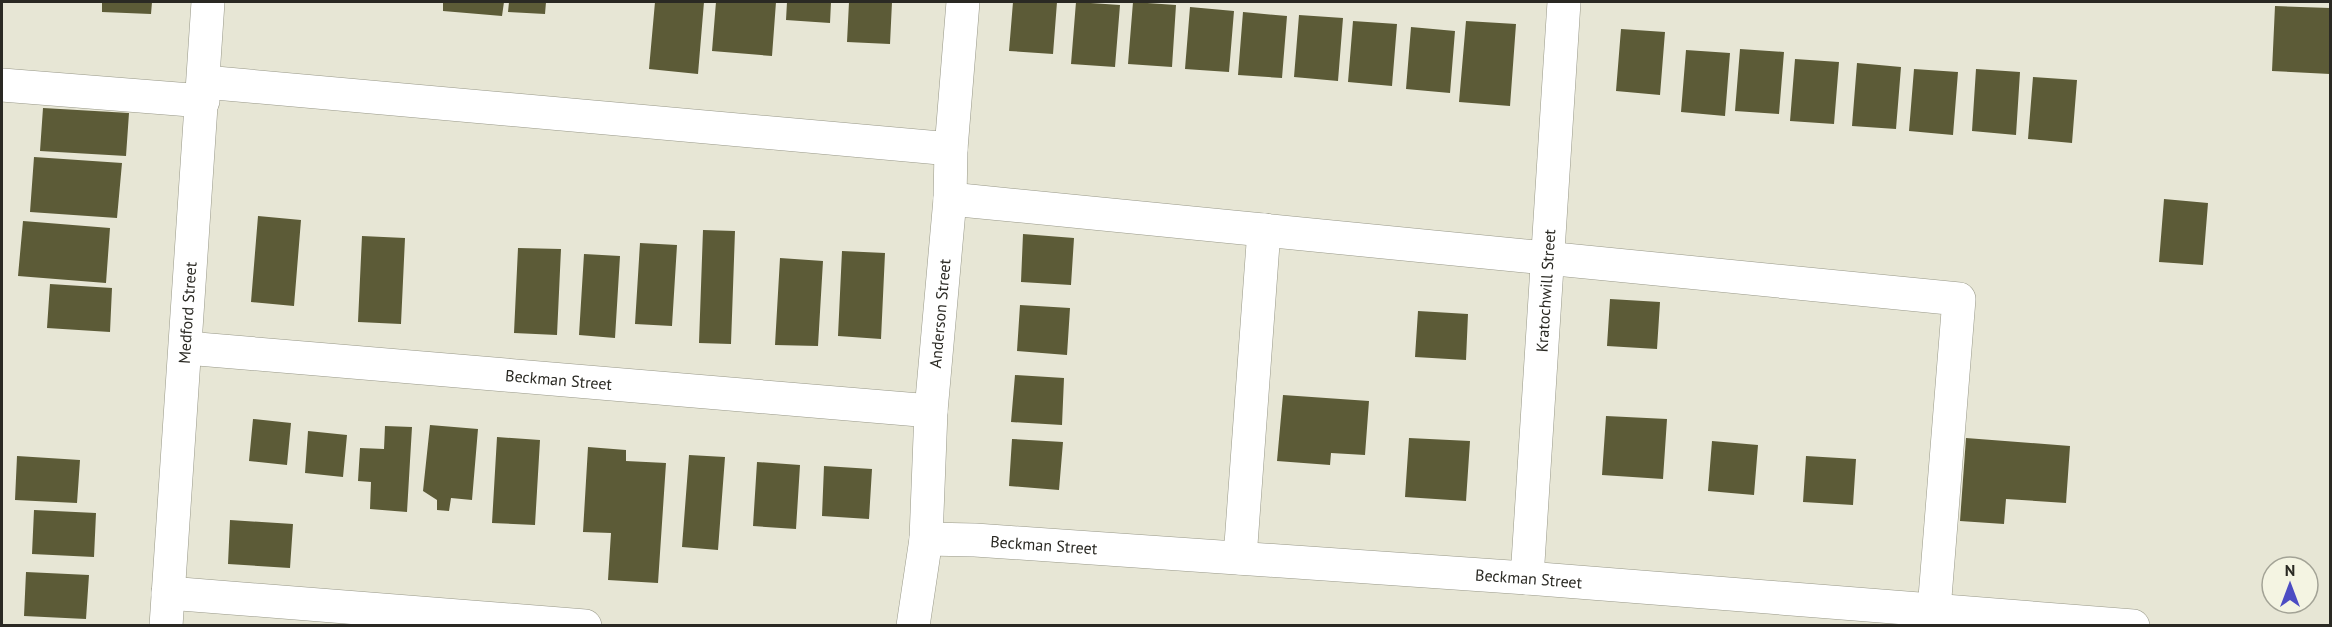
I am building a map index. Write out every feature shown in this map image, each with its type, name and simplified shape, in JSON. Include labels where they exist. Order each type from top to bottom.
[{"type":"street","name":"Medford Street","points":[[166,626],[208,2]]},
{"type":"street","name":"Anderson Street","points":[[913,626],[926,539],[931,411],[950,199],[951,149],[963,2]]},
{"type":"street","name":"Kratochwill Street","points":[[1527,578],[1537,389],[1548,258],[1564,2]]},
{"type":"street","points":[[2,85],[203,92],[951,149]]},
{"type":"street","points":[[950,199],[1959,299],[1934,610]]},
{"type":"street","points":[[1240,558],[1264,230]]},
{"type":"street","name":"Beckman Street","points":[[186,348],[931,411]]},
{"type":"street","name":"Beckman Street","points":[[926,539],[975,540],[1527,578],[1934,610],[2003,620],[2133,626]]},
{"type":"street","points":[[168,593],[585,626]]},
{"type":"building","points":[[102,2],[152,2],[151,14],[102,12]]},
{"type":"building","points":[[443,2],[504,2],[502,16],[443,11]]},
{"type":"building","points":[[509,2],[546,2],[545,14],[508,12]]},
{"type":"building","points":[[655,2],[704,2],[698,74],[649,69]]},
{"type":"building","points":[[716,2],[776,2],[772,56],[712,51]]},
{"type":"building","points":[[787,2],[831,2],[830,23],[786,20]]},
{"type":"building","points":[[849,2],[892,2],[890,44],[847,42]]},
{"type":"building","points":[[1013,2],[1057,2],[1053,54],[1009,51]]},
{"type":"building","points":[[1076,2],[1120,5],[1115,67],[1071,64]]},
{"type":"building","points":[[1133,2],[1176,5],[1172,67],[1128,64]]},
{"type":"building","points":[[2275,6],[2330,8],[2330,74],[2272,71]]},
{"type":"building","points":[[1190,7],[1234,11],[1229,72],[1185,69]]},
{"type":"building","points":[[1243,12],[1287,16],[1282,78],[1238,75]]},
{"type":"building","points":[[1299,15],[1343,18],[1338,81],[1294,77]]},
{"type":"building","points":[[1353,21],[1397,24],[1392,86],[1348,82]]},
{"type":"building","points":[[1466,21],[1516,24],[1510,106],[1459,102]]},
{"type":"building","points":[[1411,27],[1455,31],[1450,93],[1406,89]]},
{"type":"building","points":[[1621,29],[1665,32],[1660,95],[1616,91]]},
{"type":"building","points":[[1740,49],[1784,52],[1779,114],[1735,111]]},
{"type":"building","points":[[1686,50],[1730,53],[1725,116],[1681,112]]},
{"type":"building","points":[[1795,59],[1839,62],[1834,124],[1790,121]]},
{"type":"building","points":[[1857,63],[1901,67],[1896,129],[1852,126]]},
{"type":"building","points":[[1914,69],[1958,72],[1953,135],[1909,131]]},
{"type":"building","points":[[1976,69],[2020,72],[2016,135],[1972,131]]},
{"type":"building","points":[[2033,77],[2077,80],[2072,143],[2028,139]]},
{"type":"building","points":[[43,108],[129,113],[126,156],[40,151]]},
{"type":"building","points":[[34,157],[122,163],[117,218],[30,212]]},
{"type":"building","points":[[2164,199],[2208,203],[2203,265],[2159,262]]},
{"type":"building","points":[[258,216],[301,220],[294,306],[251,302]]},
{"type":"building","points":[[23,221],[110,228],[106,283],[18,276]]},
{"type":"building","points":[[703,230],[735,231],[731,344],[699,343]]},
{"type":"building","points":[[1023,234],[1074,238],[1071,285],[1021,282]]},
{"type":"building","points":[[362,236],[405,238],[401,324],[358,322]]},
{"type":"building","points":[[640,243],[677,245],[672,326],[635,324]]},
{"type":"building","points":[[518,248],[561,249],[557,335],[514,333]]},
{"type":"building","points":[[842,251],[885,253],[881,339],[838,336]]},
{"type":"building","points":[[584,254],[620,256],[615,338],[579,335]]},
{"type":"building","points":[[780,258],[823,261],[818,346],[775,345]]},
{"type":"building","points":[[50,284],[112,288],[110,332],[47,328]]},
{"type":"building","points":[[1610,299],[1660,302],[1657,349],[1607,346]]},
{"type":"building","points":[[1020,305],[1070,308],[1067,355],[1017,351]]},
{"type":"building","points":[[1418,311],[1468,314],[1466,360],[1415,357]]},
{"type":"building","points":[[1015,375],[1064,378],[1062,425],[1011,422]]},
{"type":"building","points":[[1283,395],[1369,401],[1365,455],[1331,453],[1330,465],[1277,461]]},
{"type":"building","points":[[1606,416],[1667,419],[1663,479],[1602,475]]},
{"type":"building","points":[[253,419],[291,423],[287,465],[249,461]]},
{"type":"building","points":[[430,425],[478,429],[472,500],[451,498],[449,511],[437,510],[437,500],[423,491]]},
{"type":"building","points":[[385,426],[412,427],[407,512],[370,509],[371,482],[358,481],[360,448],[384,449]]},
{"type":"building","points":[[308,431],[347,435],[343,477],[305,473]]},
{"type":"building","points":[[497,437],[540,440],[535,525],[492,523]]},
{"type":"building","points":[[1409,438],[1470,441],[1466,501],[1405,497]]},
{"type":"building","points":[[1966,438],[2070,446],[2066,503],[2006,499],[2004,524],[1960,521]]},
{"type":"building","points":[[1012,439],[1063,442],[1059,490],[1009,486]]},
{"type":"building","points":[[1712,441],[1758,445],[1754,495],[1708,491]]},
{"type":"building","points":[[588,447],[626,450],[626,461],[666,463],[658,583],[608,580],[611,533],[583,532]]},
{"type":"building","points":[[689,455],[725,457],[718,550],[682,547]]},
{"type":"building","points":[[17,456],[80,460],[77,503],[15,500]]},
{"type":"building","points":[[1806,456],[1856,459],[1853,505],[1803,502]]},
{"type":"building","points":[[757,462],[800,465],[796,529],[753,526]]},
{"type":"building","points":[[824,466],[872,469],[869,519],[822,516]]},
{"type":"building","points":[[34,510],[96,513],[94,557],[32,554]]},
{"type":"building","points":[[230,520],[293,524],[290,568],[228,564]]},
{"type":"building","points":[[26,572],[89,575],[86,619],[24,616]]}]
